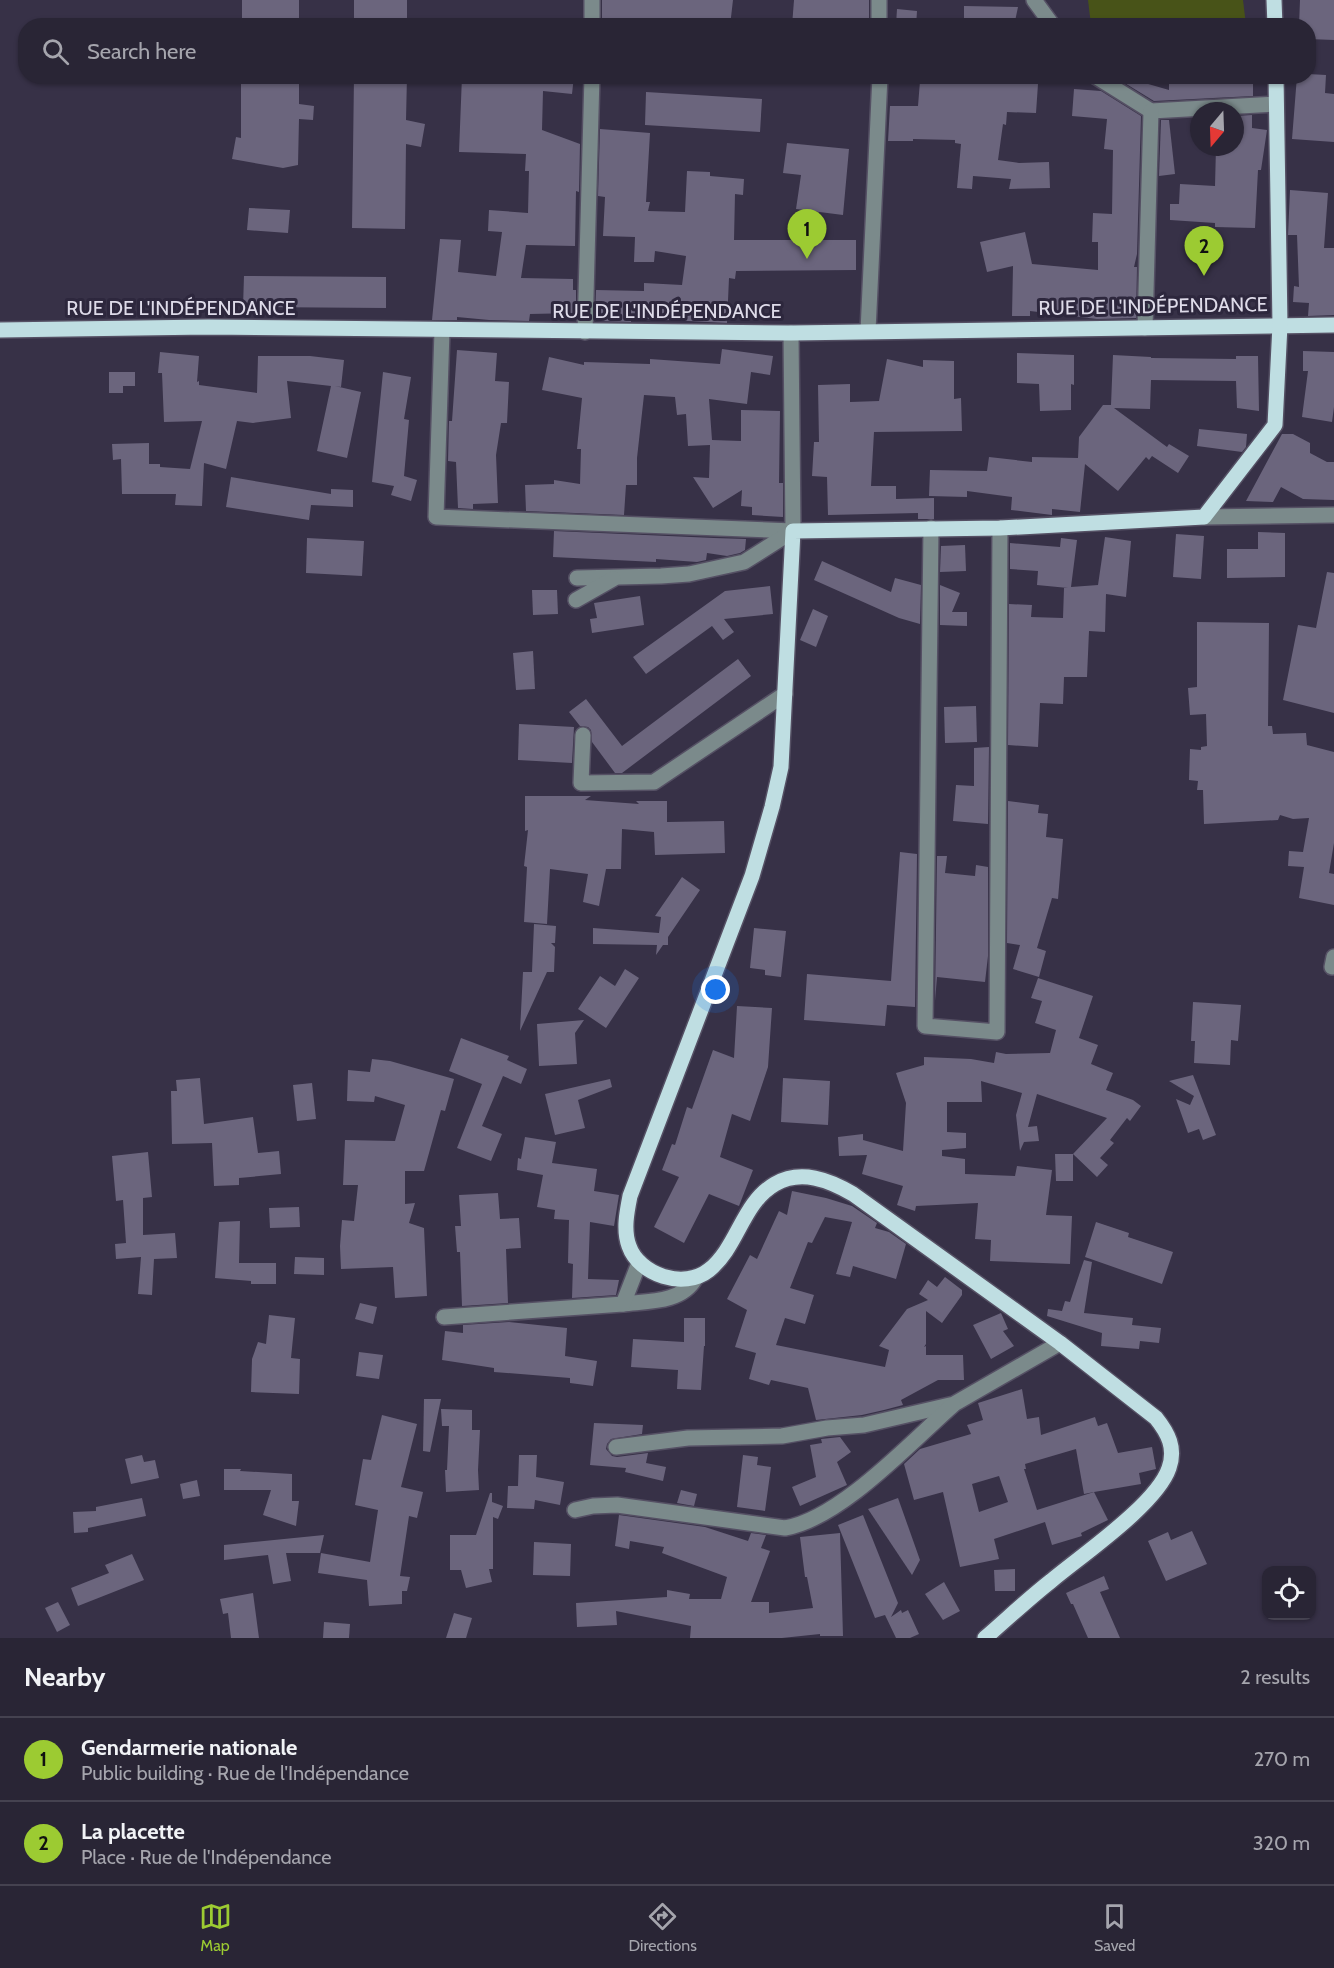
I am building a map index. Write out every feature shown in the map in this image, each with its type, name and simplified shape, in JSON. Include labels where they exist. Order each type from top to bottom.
[{"type":"main road","points":[[1274,0],[1275,18]]},
{"type":"main road","points":[[985,1638],[1149,1500],[1169,1468],[1172,1455],[1171,1442],[1166,1430],[1156,1418],[1060,1342],[852,1194],[827,1181],[802,1176],[775,1184],[760,1195],[741,1224],[727,1252],[707,1272],[695,1279],[678,1280],[664,1276],[639,1263],[626,1237],[627,1210],[630,1196],[752,876],[772,807],[781,767],[794,531],[1000,528],[1204,517],[1275,426],[1280,325],[1276,84]]},
{"type":"main road","name":"RUE DE L'INDÉPENDANCE","points":[[0,330],[208,327],[791,333],[1334,325]]},
{"type":"street","points":[[592,0],[592,18]]},
{"type":"street","points":[[879,0],[879,18]]},
{"type":"street","points":[[1034,0],[1047,18]]},
{"type":"street","points":[[585,332],[592,84]]},
{"type":"street","points":[[868,331],[880,84]]},
{"type":"street","points":[[1108,84],[1151,111],[1276,104]]},
{"type":"street","points":[[1145,328],[1151,111]]},
{"type":"street","points":[[442,331],[436,517],[794,531]]},
{"type":"street","points":[[791,333],[794,531]]},
{"type":"street","points":[[1318,515],[1334,528]]},
{"type":"street","points":[[1204,517],[1334,515]]},
{"type":"street","points":[[931,528],[925,1026],[997,1032],[1000,528]]},
{"type":"street","points":[[577,578],[689,574],[744,562],[794,531]]},
{"type":"street","points":[[576,600],[615,578]]},
{"type":"street","points":[[583,735],[581,783],[654,782],[785,694]]},
{"type":"street","points":[[622,1304],[639,1263]]},
{"type":"street","points":[[444,1317],[669,1299],[689,1288],[695,1279]]},
{"type":"street","points":[[575,1510],[593,1506],[617,1505],[785,1528],[799,1526],[837,1505],[863,1485],[954,1404],[1060,1342]]},
{"type":"street","points":[[616,1447],[688,1438],[782,1436],[827,1428],[864,1425],[954,1404]]},
{"type":"green space","points":[[1088,0],[1243,0],[1245,18],[1090,18]]},
{"type":"building","points":[[242,0],[299,0],[299,18],[242,18]]},
{"type":"building","points":[[354,0],[407,0],[407,18],[354,18]]},
{"type":"building","points":[[602,0],[733,0],[731,18],[602,18]]},
{"type":"building","points":[[794,0],[869,0],[869,18],[793,18]]},
{"type":"building","points":[[1300,0],[1334,0],[1334,40],[1316,39],[1316,18],[1299,18]]},
{"type":"building","points":[[964,6],[1018,7],[1016,18],[964,18]]},
{"type":"building","points":[[897,9],[917,11],[917,18],[896,18]]},
{"type":"building","points":[[1316,74],[1326,75],[1325,93],[1334,94],[1334,142],[1292,139],[1296,84],[1316,84]]},
{"type":"building","points":[[241,84],[299,84],[299,104],[314,106],[313,120],[299,119],[298,165],[283,168],[232,159],[236,137],[241,138]]},
{"type":"building","points":[[354,84],[407,84],[406,120],[425,124],[421,147],[406,144],[405,229],[352,228]]},
{"type":"building","points":[[462,84],[573,84],[572,94],[543,91],[542,130],[580,144],[575,246],[526,245],[521,278],[573,279],[573,290],[576,290],[576,313],[530,314],[529,321],[457,317],[457,320],[432,320],[440,239],[461,240],[458,272],[496,276],[502,232],[488,231],[489,210],[528,213],[529,171],[525,171],[526,154],[459,152]]},
{"type":"building","points":[[920,84],[1038,84],[1036,113],[1007,112],[998,160],[1019,163],[1049,162],[1050,188],[1009,189],[1011,179],[973,176],[972,189],[957,188],[961,144],[955,143],[955,140],[888,141],[890,106],[918,106]]},
{"type":"building","points":[[1126,84],[1148,84],[1169,90],[1169,84],[1253,84],[1253,96],[1154,101]]},
{"type":"building","points":[[1074,89],[1101,91],[1141,116],[1137,254],[1134,267],[1137,267],[1136,318],[1097,319],[1030,311],[1030,316],[1012,316],[1013,266],[987,272],[980,242],[1025,232],[1032,264],[1098,270],[1098,242],[1092,242],[1093,213],[1112,214],[1113,150],[1104,149],[1107,119],[1072,116]]},
{"type":"building","points":[[646,92],[762,99],[760,132],[645,125]]},
{"type":"building","points":[[1244,115],[1252,115],[1252,128],[1267,130],[1261,170],[1258,170],[1255,228],[1215,227],[1215,223],[1170,220],[1170,204],[1179,204],[1180,184],[1215,186],[1216,156],[1244,156]]},
{"type":"building","points":[[1161,120],[1169,120],[1175,174],[1159,176]]},
{"type":"building","points":[[600,129],[650,133],[646,202],[650,202],[648,211],[685,212],[687,171],[710,172],[710,176],[744,179],[743,195],[735,194],[734,240],[856,240],[856,270],[736,271],[735,279],[729,278],[727,323],[631,318],[631,322],[595,321],[596,290],[644,291],[644,283],[682,285],[686,256],[655,251],[654,262],[634,262],[635,237],[603,236],[605,197],[598,196]]},
{"type":"building","points":[[787,143],[849,149],[843,215],[796,209],[801,175],[783,173]]},
{"type":"building","points":[[1290,190],[1328,193],[1324,248],[1334,248],[1334,315],[1308,316],[1309,303],[1293,302],[1294,286],[1299,287],[1297,235],[1288,235]]},
{"type":"building","points":[[249,208],[290,210],[288,233],[247,230]]},
{"type":"building","points":[[244,276],[386,277],[386,308],[243,307]]},
{"type":"building","points":[[722,349],[773,356],[770,375],[751,372],[747,404],[709,399],[712,440],[741,441],[741,410],[780,411],[779,483],[783,483],[783,517],[752,515],[752,507],[741,506],[742,490],[713,508],[693,477],[709,478],[710,445],[688,446],[686,414],[677,415],[675,397],[644,395],[637,458],[637,485],[626,485],[624,515],[526,511],[525,485],[554,484],[554,480],[580,484],[581,449],[577,449],[582,398],[542,390],[549,357],[584,365],[584,362],[650,364],[650,359],[720,364]]},
{"type":"building","points":[[457,350],[497,353],[495,381],[509,382],[507,423],[501,423],[496,455],[498,503],[473,504],[473,509],[458,508],[456,462],[448,461],[449,421],[452,421]]},
{"type":"building","points":[[1303,351],[1334,352],[1332,422],[1302,417],[1308,371],[1303,371]]},
{"type":"building","points":[[160,352],[199,356],[197,382],[199,381],[199,385],[257,393],[258,356],[310,356],[344,360],[341,387],[335,386],[361,392],[347,458],[317,451],[331,386],[287,381],[291,418],[253,423],[237,421],[226,469],[204,463],[202,506],[175,505],[176,494],[122,494],[121,459],[113,460],[112,444],[149,443],[149,464],[190,469],[202,421],[164,422],[162,373],[158,373]]},
{"type":"building","points":[[1017,353],[1074,355],[1071,410],[1040,411],[1039,384],[1017,383]]},
{"type":"building","points":[[1113,355],[1236,359],[1236,356],[1258,356],[1259,411],[1237,408],[1236,381],[1151,380],[1150,409],[1114,408],[1167,447],[1169,444],[1189,456],[1178,473],[1152,456],[1149,460],[1146,457],[1118,491],[1085,464],[1080,512],[1052,509],[1052,515],[1011,510],[1012,497],[967,491],[967,497],[929,496],[930,470],[987,471],[989,457],[1032,462],[1032,457],[1078,458],[1079,437],[1103,405],[1111,405]]},
{"type":"building","points":[[887,359],[923,367],[923,360],[954,361],[954,399],[961,398],[962,431],[874,432],[871,486],[896,486],[896,499],[934,498],[934,519],[918,519],[918,513],[828,515],[827,477],[812,476],[814,442],[819,442],[818,385],[850,384],[850,402],[879,401]]},
{"type":"building","points":[[109,372],[135,372],[135,386],[123,386],[123,393],[109,393]]},
{"type":"building","points":[[383,372],[411,377],[404,419],[409,420],[404,476],[417,480],[411,501],[391,495],[394,486],[372,482]]},
{"type":"building","points":[[1199,429],[1247,434],[1246,447],[1242,452],[1197,446]]},
{"type":"building","points":[[1282,434],[1293,434],[1310,443],[1310,453],[1327,462],[1334,462],[1334,500],[1303,499],[1281,487],[1273,502],[1246,501]]},
{"type":"building","points":[[231,477],[331,494],[331,489],[353,490],[353,507],[311,505],[309,520],[226,507]]},
{"type":"building","points":[[554,531],[746,539],[745,550],[740,553],[727,556],[707,553],[706,560],[697,562],[656,559],[656,562],[553,557]]},
{"type":"building","points":[[1258,532],[1285,533],[1285,577],[1227,578],[1227,549],[1258,549]]},
{"type":"building","points":[[1176,534],[1204,536],[1201,579],[1173,577]]},
{"type":"building","points":[[1105,537],[1131,541],[1126,597],[1106,594],[1105,632],[1089,631],[1087,677],[1064,677],[1063,704],[1040,703],[1038,747],[1008,745],[1009,604],[1032,605],[1031,617],[1063,618],[1064,588],[1068,588],[1037,585],[1038,571],[1010,569],[1010,543],[1060,547],[1061,538],[1077,540],[1071,587],[1098,585]]},
{"type":"building","points":[[307,538],[364,541],[362,576],[306,573]]},
{"type":"building","points":[[965,545],[966,571],[940,572],[941,546]]},
{"type":"building","points":[[822,561],[891,592],[895,578],[921,585],[920,624],[899,618],[814,580]]},
{"type":"building","points":[[1327,572],[1334,573],[1334,713],[1283,700],[1298,625],[1316,628]]},
{"type":"building","points":[[940,585],[960,593],[952,612],[967,612],[967,626],[940,625]]},
{"type":"building","points":[[770,586],[773,614],[724,619],[734,632],[723,640],[712,626],[646,674],[633,657],[725,591]]},
{"type":"building","points":[[532,590],[557,590],[558,614],[533,615]]},
{"type":"building","points":[[640,596],[644,625],[592,633],[590,619],[597,618],[594,603]]},
{"type":"building","points":[[813,609],[828,616],[816,647],[800,640]]},
{"type":"building","points":[[1197,622],[1269,623],[1268,726],[1272,726],[1273,734],[1306,733],[1307,745],[1334,752],[1334,843],[1329,873],[1334,874],[1334,905],[1299,898],[1304,867],[1288,866],[1289,851],[1303,852],[1309,818],[1293,819],[1280,815],[1278,820],[1204,824],[1203,790],[1197,790],[1198,781],[1189,780],[1190,749],[1201,750],[1201,747],[1207,746],[1206,714],[1190,715],[1188,688],[1197,687]]},
{"type":"building","points":[[533,651],[535,689],[516,690],[513,653]]},
{"type":"building","points":[[738,659],[751,676],[622,773],[615,773],[592,742],[591,730],[580,726],[569,712],[586,699],[622,746]]},
{"type":"building","points":[[976,706],[977,742],[945,743],[944,707]]},
{"type":"building","points":[[519,724],[574,727],[572,763],[518,760]]},
{"type":"building","points":[[989,747],[988,824],[953,821],[956,785],[974,786],[974,748]]},
{"type":"building","points":[[525,796],[591,796],[585,800],[639,804],[636,801],[667,801],[667,822],[724,821],[725,853],[655,855],[654,832],[622,829],[621,869],[606,869],[599,906],[583,902],[588,874],[550,869],[547,924],[524,922],[527,867],[524,866],[528,830],[525,831]]},
{"type":"building","points":[[1008,801],[1039,805],[1038,813],[1048,814],[1046,837],[1063,839],[1058,899],[1052,898],[1037,948],[1046,951],[1039,977],[1013,969],[1020,945],[1007,943]]},
{"type":"building","points":[[900,852],[917,854],[915,1007],[887,1005],[885,1026],[804,1020],[807,974],[891,981]]},
{"type":"building","points":[[937,856],[947,856],[945,873],[975,876],[976,865],[988,867],[988,956],[985,982],[937,977],[935,1001]]},
{"type":"building","points":[[682,877],[700,890],[668,937],[668,945],[663,945],[656,955],[657,945],[593,944],[593,928],[659,933],[661,917],[655,916]]},
{"type":"building","points":[[534,924],[556,926],[555,943],[551,943],[555,947],[554,972],[547,972],[520,1031],[523,972],[532,972]]},
{"type":"building","points":[[754,928],[786,931],[781,977],[765,975],[765,970],[750,968]]},
{"type":"building","points":[[625,969],[639,978],[606,1028],[578,1009],[600,976],[615,986]]},
{"type":"building","points":[[1038,978],[1093,996],[1079,1038],[1098,1045],[1091,1064],[1113,1073],[1106,1090],[1133,1100],[1141,1106],[1130,1121],[1127,1118],[1110,1140],[1114,1143],[1100,1158],[1108,1165],[1097,1177],[1073,1154],[1107,1118],[1037,1094],[1028,1127],[1037,1126],[1039,1141],[1024,1142],[1020,1151],[1016,1115],[1022,1093],[981,1081],[982,1102],[947,1102],[947,1132],[966,1133],[966,1148],[942,1150],[942,1156],[965,1159],[965,1174],[1015,1176],[1017,1166],[1052,1170],[1046,1215],[1072,1216],[1070,1264],[990,1261],[991,1240],[975,1239],[978,1203],[916,1206],[915,1211],[897,1205],[903,1186],[862,1174],[867,1155],[839,1156],[838,1137],[863,1134],[863,1140],[903,1151],[906,1103],[896,1073],[924,1065],[924,1057],[971,1059],[994,1063],[996,1052],[1006,1054],[1050,1053],[1056,1030],[1035,1023],[1042,1001],[1031,998]]},
{"type":"building","points":[[1193,1002],[1241,1005],[1238,1041],[1231,1040],[1230,1065],[1194,1063],[1195,1041],[1191,1041]]},
{"type":"building","points":[[737,1006],[772,1008],[768,1067],[750,1121],[732,1114],[720,1157],[753,1170],[739,1206],[709,1194],[684,1243],[654,1227],[679,1177],[662,1170],[672,1144],[675,1145],[687,1107],[692,1109],[713,1050],[734,1058]]},
{"type":"building","points":[[584,1020],[575,1033],[577,1064],[539,1066],[537,1024]]},
{"type":"building","points":[[461,1038],[509,1056],[507,1060],[527,1069],[521,1084],[503,1076],[482,1126],[502,1134],[491,1161],[457,1148],[482,1084],[449,1071]]},
{"type":"building","points":[[372,1059],[390,1061],[454,1079],[445,1111],[441,1110],[424,1171],[405,1171],[405,1204],[415,1203],[409,1223],[424,1228],[427,1296],[395,1298],[393,1267],[341,1269],[342,1220],[354,1221],[358,1185],[343,1185],[345,1140],[395,1141],[405,1105],[375,1096],[374,1102],[347,1101],[348,1070],[370,1072]]},
{"type":"building","points":[[1193,1075],[1216,1135],[1203,1140],[1199,1129],[1188,1133],[1176,1099],[1190,1105],[1194,1096],[1169,1081]]},
{"type":"building","points":[[200,1078],[204,1124],[253,1117],[258,1153],[279,1151],[281,1174],[239,1178],[239,1185],[214,1186],[212,1143],[172,1144],[171,1091],[177,1091],[176,1080]]},
{"type":"building","points":[[783,1078],[830,1081],[828,1125],[781,1122]]},
{"type":"building","points":[[610,1079],[612,1087],[578,1100],[585,1128],[555,1135],[545,1094]]},
{"type":"building","points":[[312,1083],[316,1119],[297,1121],[293,1085]]},
{"type":"building","points":[[525,1137],[556,1142],[552,1163],[597,1169],[594,1191],[619,1195],[614,1226],[590,1222],[588,1279],[619,1280],[616,1295],[572,1298],[573,1264],[568,1263],[569,1220],[554,1219],[555,1210],[537,1207],[543,1175],[517,1170],[518,1158],[521,1159]]},
{"type":"building","points":[[148,1152],[152,1197],[143,1198],[143,1235],[175,1233],[177,1258],[154,1259],[152,1295],[138,1294],[141,1257],[116,1259],[115,1244],[126,1243],[123,1200],[116,1201],[112,1156]]},
{"type":"building","points":[[1055,1154],[1073,1154],[1073,1181],[1056,1181]]},
{"type":"building","points":[[792,1191],[852,1206],[877,1223],[875,1228],[889,1232],[906,1244],[896,1279],[853,1266],[850,1277],[836,1274],[852,1222],[825,1217],[812,1243],[808,1242],[790,1288],[814,1295],[805,1324],[785,1318],[776,1345],[885,1367],[889,1350],[879,1346],[907,1309],[928,1300],[919,1294],[928,1280],[937,1287],[945,1277],[962,1290],[962,1295],[942,1323],[926,1311],[926,1344],[924,1347],[926,1346],[926,1355],[963,1355],[964,1380],[938,1380],[901,1400],[903,1405],[862,1415],[816,1420],[808,1388],[771,1380],[769,1385],[749,1379],[756,1353],[735,1347],[747,1310],[727,1299],[750,1255],[757,1259],[779,1211],[787,1215]]},
{"type":"building","points":[[498,1193],[500,1219],[519,1218],[521,1248],[506,1249],[508,1303],[462,1306],[460,1252],[457,1252],[455,1226],[461,1226],[459,1195]]},
{"type":"building","points":[[299,1207],[300,1227],[270,1228],[269,1208]]},
{"type":"building","points":[[240,1221],[239,1263],[276,1263],[276,1284],[251,1284],[251,1281],[215,1278],[219,1222]]},
{"type":"building","points":[[1096,1222],[1129,1233],[1128,1237],[1173,1252],[1162,1284],[1085,1257]]},
{"type":"building","points":[[295,1257],[324,1258],[324,1275],[294,1274]]},
{"type":"building","points":[[1084,1260],[1092,1262],[1084,1313],[1133,1318],[1132,1325],[1161,1328],[1159,1343],[1140,1341],[1139,1349],[1101,1346],[1102,1333],[1047,1316],[1048,1309],[1062,1311],[1065,1301],[1070,1302]]},
{"type":"building","points":[[360,1303],[377,1307],[373,1324],[355,1319]]},
{"type":"building","points":[[1001,1313],[1008,1329],[1003,1331],[1014,1346],[991,1359],[973,1325]]},
{"type":"building","points":[[269,1315],[295,1318],[291,1358],[300,1359],[299,1394],[251,1392],[252,1359],[258,1342],[266,1344]]},
{"type":"building","points":[[684,1318],[705,1318],[701,1390],[677,1389],[678,1370],[631,1367],[633,1339],[684,1342]]},
{"type":"building","points":[[509,1322],[567,1328],[565,1356],[597,1361],[593,1386],[570,1383],[570,1378],[494,1372],[494,1368],[442,1360],[445,1331],[463,1333],[463,1325]]},
{"type":"building","points":[[359,1352],[383,1355],[379,1379],[356,1376]]},
{"type":"building","points":[[1022,1389],[1027,1419],[1039,1417],[1041,1435],[1095,1417],[1098,1426],[1107,1423],[1118,1453],[1152,1447],[1156,1469],[1139,1473],[1141,1484],[1094,1492],[1108,1520],[1081,1533],[1082,1536],[1052,1545],[1045,1522],[994,1539],[999,1559],[960,1567],[943,1492],[914,1500],[904,1464],[920,1449],[971,1434],[967,1425],[983,1420],[978,1403]],"holes":[[[1076,1449],[1084,1494],[1094,1492],[1037,1510],[1024,1469],[1026,1469],[1025,1464]],[[999,1476],[1008,1502],[979,1512],[972,1484]]]},
{"type":"building","points":[[424,1399],[441,1399],[430,1452],[423,1451]]},
{"type":"building","points":[[441,1409],[472,1410],[472,1430],[480,1430],[479,1490],[446,1492],[445,1470],[447,1470],[449,1426],[442,1426]]},
{"type":"building","points":[[382,1415],[417,1424],[401,1487],[423,1492],[417,1518],[409,1516],[400,1576],[410,1577],[407,1591],[402,1591],[402,1604],[369,1606],[367,1580],[318,1573],[321,1553],[370,1562],[378,1510],[355,1505],[363,1459],[371,1460]]},
{"type":"building","points":[[594,1423],[643,1425],[642,1434],[611,1439],[606,1449],[612,1456],[617,1457],[648,1453],[646,1463],[666,1467],[663,1481],[625,1472],[626,1468],[590,1465]]},
{"type":"building","points":[[840,1437],[851,1452],[837,1462],[847,1485],[800,1506],[792,1487],[816,1477],[810,1445],[822,1443],[821,1439]]},
{"type":"building","points":[[142,1455],[144,1462],[155,1460],[159,1478],[131,1484],[125,1459]]},
{"type":"building","points":[[519,1455],[537,1455],[536,1477],[564,1482],[560,1505],[535,1500],[534,1509],[507,1508],[508,1486],[518,1486]]},
{"type":"building","points":[[743,1455],[758,1457],[757,1465],[771,1467],[765,1511],[737,1507]]},
{"type":"building","points":[[224,1469],[292,1474],[292,1501],[299,1501],[296,1526],[263,1515],[271,1490],[224,1490]]},
{"type":"building","points":[[197,1480],[200,1496],[183,1499],[180,1484]]},
{"type":"building","points":[[681,1490],[697,1494],[694,1506],[677,1503]]},
{"type":"building","points":[[490,1493],[492,1493],[492,1502],[503,1506],[498,1519],[493,1517],[493,1569],[489,1569],[492,1582],[466,1588],[461,1570],[450,1570],[450,1535],[476,1535]]},
{"type":"building","points":[[142,1498],[146,1516],[88,1528],[88,1532],[74,1533],[73,1512],[96,1511],[96,1507]]},
{"type":"building","points":[[898,1498],[920,1560],[912,1575],[868,1509]]},
{"type":"building","points":[[619,1515],[705,1527],[748,1541],[751,1533],[766,1535],[761,1548],[770,1551],[751,1602],[769,1602],[769,1613],[813,1608],[807,1577],[805,1577],[800,1537],[840,1533],[843,1636],[820,1636],[820,1634],[782,1638],[690,1638],[691,1626],[616,1611],[617,1625],[577,1627],[576,1603],[667,1597],[667,1590],[690,1594],[689,1599],[721,1599],[727,1577],[662,1553],[664,1547],[630,1541],[629,1549],[615,1546]]},
{"type":"building","points":[[863,1515],[898,1603],[891,1617],[901,1610],[902,1613],[908,1610],[919,1634],[910,1638],[896,1638],[885,1615],[875,1618],[838,1525]]},
{"type":"building","points":[[1192,1531],[1207,1564],[1166,1581],[1148,1541],[1168,1532],[1171,1540]]},
{"type":"building","points":[[324,1535],[320,1553],[286,1553],[291,1581],[273,1584],[268,1555],[224,1560],[224,1545]]},
{"type":"building","points":[[534,1542],[571,1544],[570,1576],[533,1575]]},
{"type":"building","points":[[132,1554],[144,1580],[78,1606],[71,1588],[109,1573],[105,1565]]},
{"type":"building","points":[[1015,1569],[1015,1591],[995,1591],[994,1570]]},
{"type":"building","points":[[1104,1576],[1109,1589],[1100,1592],[1120,1638],[1088,1638],[1066,1593]]},
{"type":"building","points":[[944,1582],[960,1611],[943,1620],[925,1594]]},
{"type":"building","points":[[253,1593],[259,1638],[231,1638],[228,1613],[223,1614],[220,1599]]},
{"type":"building","points":[[58,1602],[70,1625],[57,1632],[45,1608]]},
{"type":"building","points":[[454,1613],[472,1618],[466,1638],[446,1638]]},
{"type":"building","points":[[324,1622],[350,1624],[349,1638],[323,1638]]},
{"type":"place","name":"Gendarmerie nationale","points":[[807,259]]},
{"type":"place","name":"La placette","points":[[1204,276]]}]
